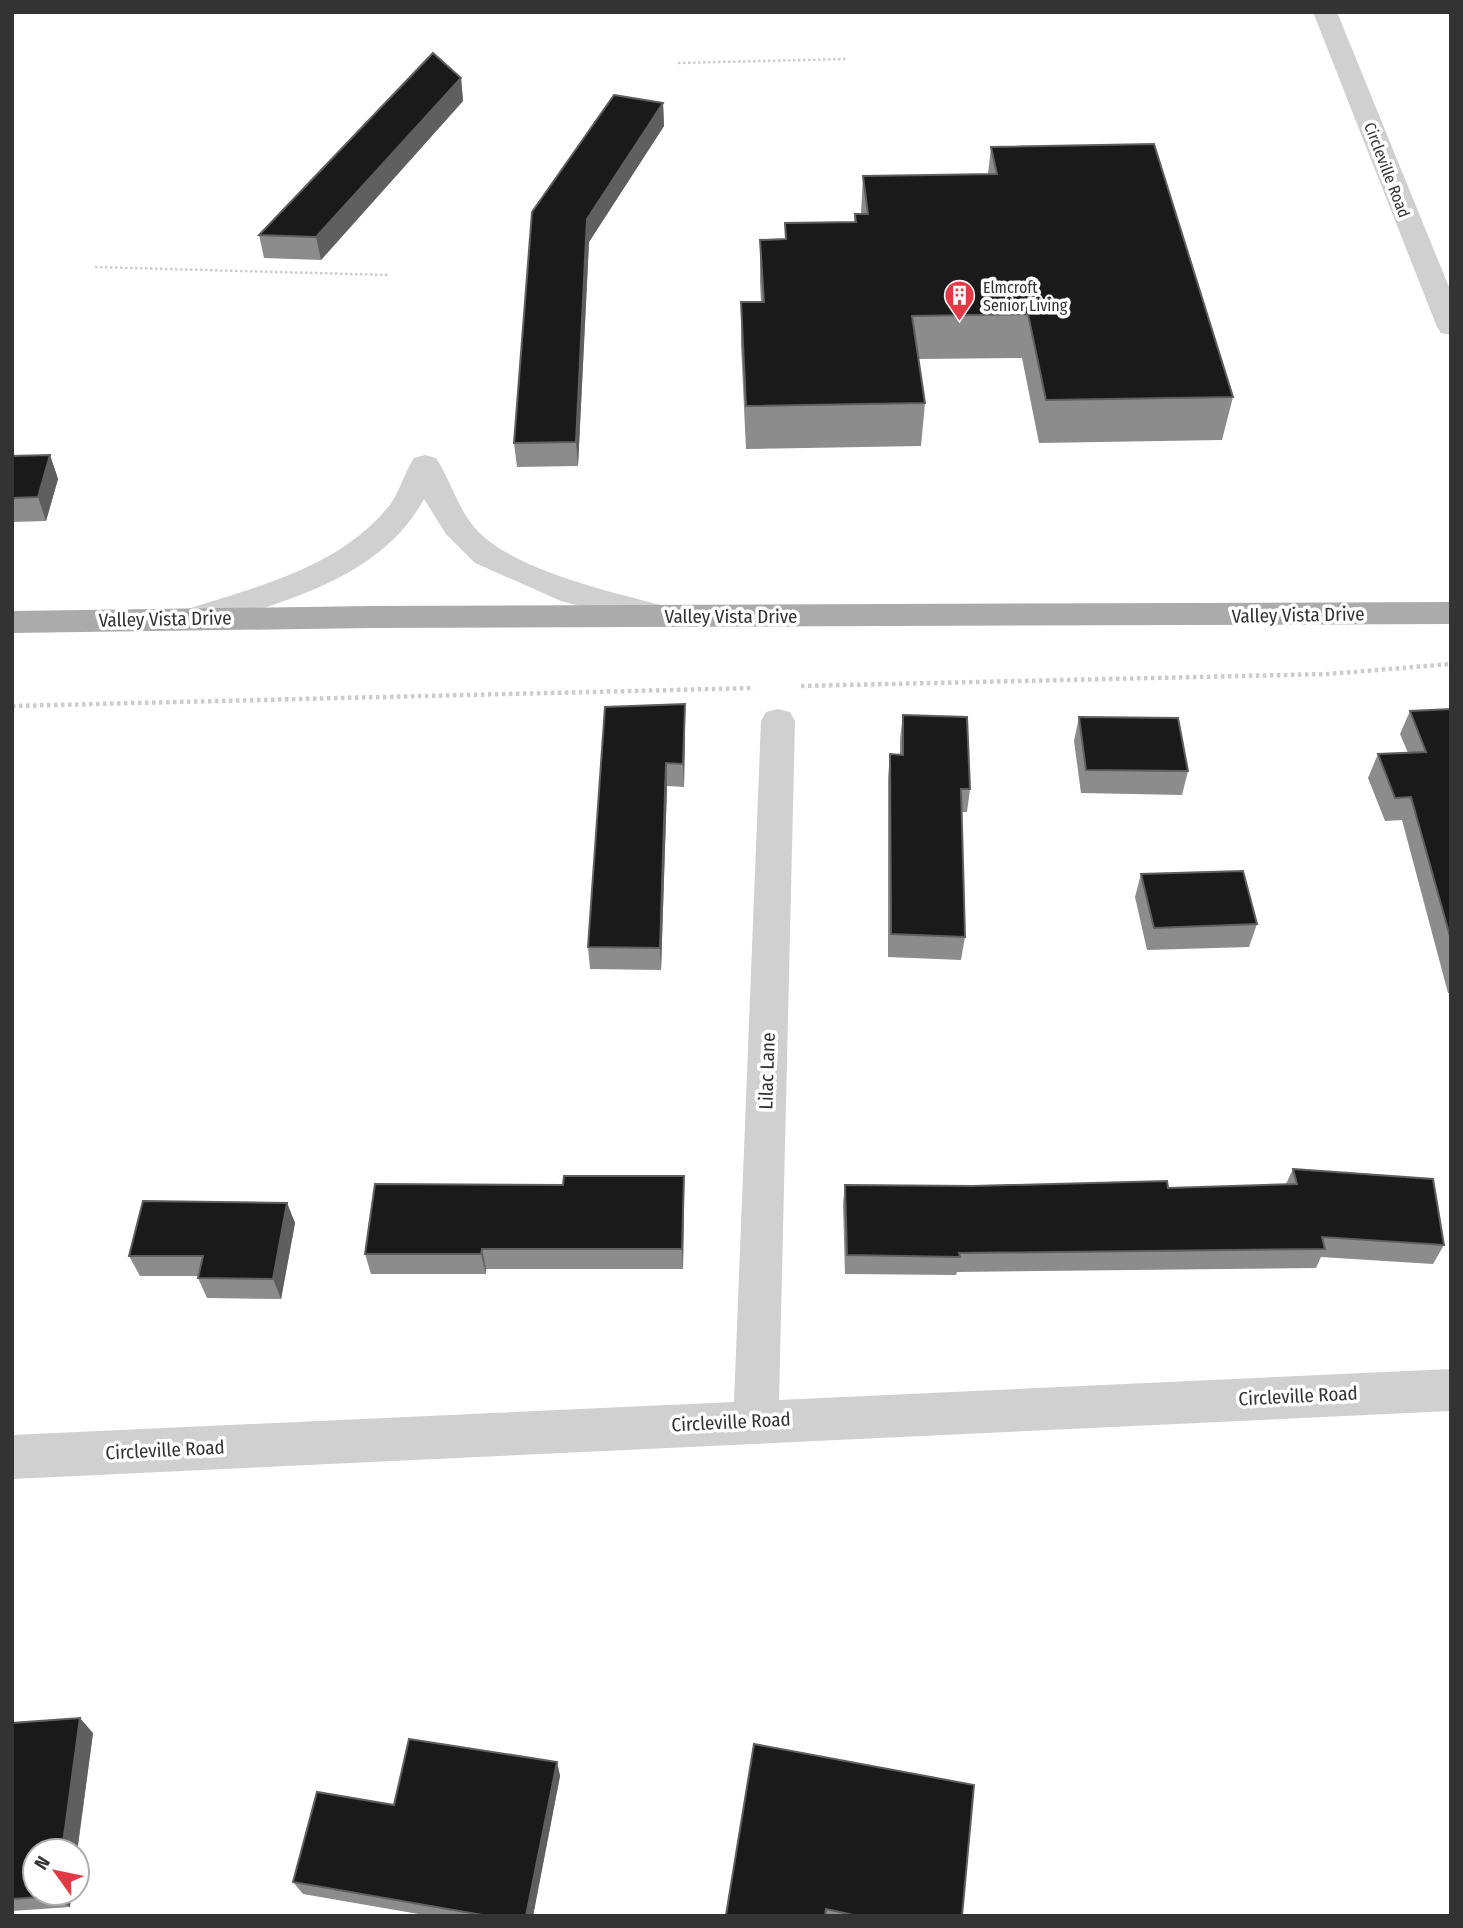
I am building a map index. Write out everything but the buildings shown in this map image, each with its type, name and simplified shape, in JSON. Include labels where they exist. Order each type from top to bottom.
[{"type":"main road","name":"Valley Vista Drive","points":[[12,622],[196,618],[1126,617],[1451,613]]},
{"type":"street","name":"Circleville Road","points":[[1325,12],[1451,327]]},
{"type":"street","points":[[1410,230],[1445,244]]},
{"type":"street","points":[[196,618],[300,582],[345,559],[376,538],[401,513],[425,465],[438,498],[457,528],[474,548],[486,556],[573,593],[660,616]]},
{"type":"street","name":"Lilac Lane","points":[[755,1420],[778,721]]},
{"type":"street","name":"Circleville Road","points":[[12,1457],[755,1420],[1451,1390]]},
{"type":"path","points":[[678,63],[846,59]]},
{"type":"path","points":[[95,267],[388,275]]},
{"type":"path","points":[[800,687],[1328,674],[1451,664]]},
{"type":"path","points":[[12,706],[758,688]]},
{"type":"place","name":"Elmcroft Senior Living","points":[[960,323]]}]
